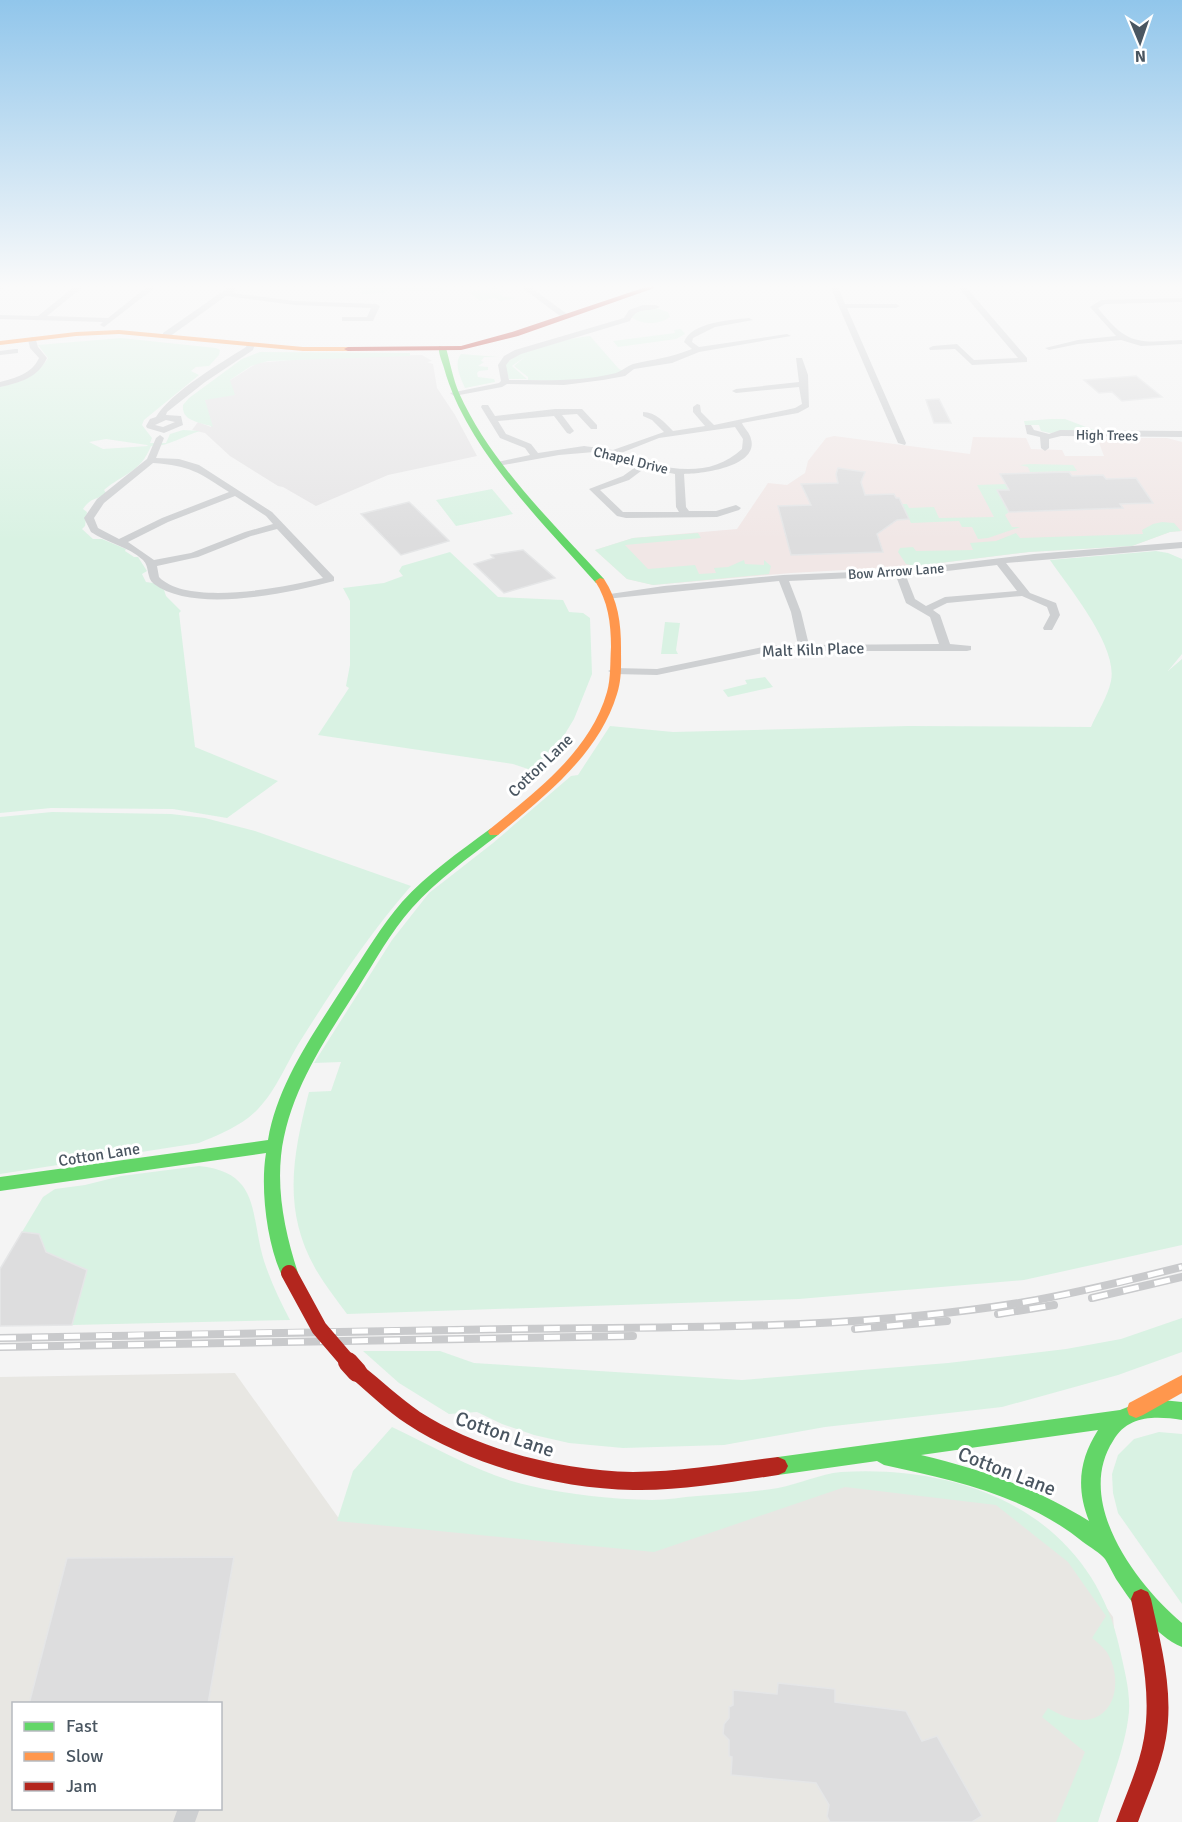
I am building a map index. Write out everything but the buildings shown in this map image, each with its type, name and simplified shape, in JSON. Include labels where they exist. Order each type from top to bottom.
[{"type":"main road","name":"Cotton Lane","points":[[448,371],[454,393],[498,463],[543,519],[591,570],[610,597],[615,624],[615,671],[612,693],[607,707],[584,747],[554,779],[418,893],[394,921],[301,1067],[285,1102],[274,1145],[272,1185],[274,1223],[289,1273],[319,1328],[357,1372],[399,1406],[446,1435],[505,1459],[579,1477],[615,1480],[675,1479],[828,1457],[873,1454],[946,1441],[1122,1418]]},
{"type":"main road","name":"Cotton Lane","points":[[0,1184],[274,1145]]},
{"type":"main road","points":[[1182,1383],[1136,1409],[1104,1432],[1095,1445],[1089,1473],[1089,1491],[1093,1509],[1114,1554],[1141,1599],[1163,1623],[1182,1637]]},
{"type":"main road","points":[[1136,1409],[1162,1407],[1182,1411]]},
{"type":"main road","name":"Cotton Lane","points":[[873,1454],[959,1471],[1027,1496],[1077,1523],[1114,1554]]},
{"type":"main road","points":[[1127,1822],[1156,1737],[1159,1698],[1141,1599]]},
{"type":"street","points":[[0,385],[26,376],[32,371]]},
{"type":"street","points":[[202,380],[210,371]]},
{"type":"street","points":[[171,408],[175,411],[175,417],[180,420],[180,423],[173,428],[161,430],[152,428],[151,422],[160,418],[164,411],[171,408],[213,371]]},
{"type":"street","points":[[503,371],[505,381]]},
{"type":"street","points":[[454,393],[496,388],[505,381],[564,383],[621,375],[626,371]]},
{"type":"street","points":[[613,453],[652,437],[737,424],[742,419],[804,408],[806,405],[803,371]]},
{"type":"street","points":[[871,371],[902,442]]},
{"type":"street","points":[[736,391],[803,384]]},
{"type":"street","points":[[485,407],[504,437],[528,446],[536,457]]},
{"type":"street","points":[[697,407],[697,412],[711,427]]},
{"type":"street","points":[[492,419],[579,411],[594,427]]},
{"type":"street","points":[[555,412],[570,431]]},
{"type":"street","points":[[646,414],[655,418],[671,434]]},
{"type":"street","name":"Chapel Drive","points":[[498,463],[590,449],[613,453],[644,465],[679,471],[715,467],[741,455],[747,447],[747,439],[737,424]]},
{"type":"street","points":[[1028,427],[1030,432],[1048,436]]},
{"type":"street","name":"High Trees","points":[[1048,436],[1060,433],[1103,432],[1182,434]]},
{"type":"street","points":[[1045,448],[1043,440],[1048,436]]},
{"type":"street","points":[[151,460],[175,461],[195,466],[269,514],[334,578],[270,593],[195,594],[172,590],[159,583],[153,577],[151,564],[136,550],[98,533],[90,522],[91,512],[98,503],[151,460],[160,438]]},
{"type":"street","points":[[644,465],[626,478],[594,489],[620,514],[717,514],[736,508]]},
{"type":"street","points":[[679,471],[681,507],[686,514]]},
{"type":"street","points":[[120,542],[165,520],[236,493]]},
{"type":"street","points":[[151,564],[194,555],[248,534],[280,525]]},
{"type":"street","name":"Bow Arrow Lane","points":[[610,597],[664,589],[783,578],[900,573],[999,561],[1182,545]]},
{"type":"street","points":[[999,561],[1024,593]]},
{"type":"street","points":[[900,573],[909,600],[936,616],[946,647]]},
{"type":"street","points":[[783,578],[796,612],[804,647]]},
{"type":"street","points":[[927,609],[945,600],[1024,593],[1052,605],[1055,615],[1048,628]]},
{"type":"street","name":"Malt Kiln Place","points":[[615,671],[685,672],[772,648],[967,648]]},
{"type":"shaded area","points":[[244,371],[434,371],[437,388],[455,415],[477,456],[388,475],[316,506],[278,486],[230,456],[205,433],[192,430],[198,422],[211,427],[204,397]]},
{"type":"shaded area","points":[[834,436],[970,454],[973,437],[1026,438],[1031,449],[1062,450],[1065,456],[1104,456],[1098,440],[1102,438],[1167,438],[1182,442],[1182,531],[1170,532],[1132,546],[1029,552],[916,566],[791,573],[653,585],[627,579],[595,550],[633,538],[737,529],[768,483],[787,485],[805,473],[808,461],[826,438]]},
{"type":"shaded area","points":[[235,1373],[340,1520],[654,1549],[846,1484],[997,1504],[1075,1564],[1113,1617],[1121,1703],[1089,1822],[0,1822],[0,1377]]},
{"type":"green space","points":[[38,371],[191,371],[199,375],[144,420],[142,425],[152,438],[150,443],[166,443],[170,434],[183,430],[200,431],[169,443],[151,446],[137,467],[111,484],[104,490],[106,493],[86,505],[83,509],[87,512],[85,526],[82,529],[93,539],[102,539],[138,557],[147,571],[142,574],[146,582],[153,583],[164,590],[166,596],[181,611],[179,613],[195,747],[278,781],[227,818],[173,809],[51,808],[0,813],[0,387],[28,378]],"holes":[[[106,439],[148,446],[103,449],[89,442]]]},
{"type":"green space","points":[[226,371],[243,371],[230,380],[235,395],[205,400],[213,427],[193,421],[185,415],[183,405]]},
{"type":"green space","points":[[459,371],[479,371],[478,377],[494,379],[495,382],[465,388]]},
{"type":"green space","points":[[507,371],[518,371],[527,379],[509,379]]},
{"type":"green space","points":[[520,371],[624,371],[620,374],[570,382],[528,380],[528,377]]},
{"type":"green space","points":[[1065,419],[1094,430],[1050,433],[1041,431],[1039,425],[1025,425],[1024,421]]},
{"type":"green space","points":[[1020,465],[1073,465],[1077,471],[1030,472],[1028,467]]},
{"type":"green space","points":[[1006,484],[1009,490],[997,490],[1009,512],[1005,515],[1012,527],[1020,527],[988,538],[978,539],[972,527],[962,527],[959,521],[911,523],[902,504],[907,504],[909,508],[934,507],[939,518],[994,517],[977,485]]},
{"type":"green space","points":[[492,489],[513,514],[456,526],[436,500]]},
{"type":"green space","points":[[1162,522],[1174,523],[1181,531],[1170,532],[1132,546],[1029,552],[916,566],[906,564],[898,552],[900,548],[913,547],[916,551],[973,550],[970,543],[996,541],[1016,533],[1020,538],[1143,534],[1142,530]]},
{"type":"green space","points":[[698,533],[701,538],[625,545],[648,569],[695,565],[699,574],[716,573],[714,568],[728,567],[744,560],[745,564],[764,565],[764,560],[771,566],[769,574],[653,585],[627,579],[595,550],[633,538]]},
{"type":"green space","points":[[1156,551],[1182,559],[1182,654],[1168,671],[1182,659],[1182,1245],[1024,1280],[799,1299],[347,1314],[315,1268],[298,1224],[294,1203],[294,1181],[299,1137],[309,1092],[331,1091],[341,1062],[314,1063],[392,940],[429,893],[493,843],[571,776],[578,775],[610,726],[673,732],[908,726],[1091,727],[1110,687],[1111,667],[1100,635],[1050,560]]},
{"type":"green space","points":[[450,552],[498,597],[563,600],[569,612],[583,613],[590,618],[592,674],[574,719],[560,742],[531,770],[513,764],[318,735],[349,688],[346,686],[350,665],[350,601],[343,588],[384,583],[403,576],[399,571],[402,566]]},
{"type":"green space","points":[[665,622],[680,623],[676,650],[678,654],[661,654]]},
{"type":"green space","points":[[765,677],[773,687],[728,697],[723,690],[747,684],[745,680]]},
{"type":"green space","points":[[52,812],[171,814],[205,818],[255,831],[411,886],[352,962],[299,1043],[271,1093],[248,1118],[199,1143],[0,1174],[0,817]]},
{"type":"green space","points":[[199,1166],[219,1170],[233,1177],[243,1187],[254,1212],[264,1261],[290,1320],[72,1325],[87,1270],[46,1252],[39,1234],[22,1232],[43,1197],[55,1189],[85,1185],[121,1176]]},
{"type":"green space","points":[[1182,1318],[1182,1352],[1118,1375],[1002,1407],[825,1427],[724,1445],[623,1448],[569,1443],[534,1435],[477,1412],[449,1414],[399,1383],[363,1351],[440,1351],[474,1363],[742,1380],[948,1363],[1066,1349],[1121,1339]]},
{"type":"green space","points":[[392,1427],[495,1476],[531,1486],[576,1494],[622,1499],[663,1500],[778,1488],[841,1472],[889,1472],[935,1478],[978,1490],[1018,1508],[1053,1533],[1083,1565],[1105,1604],[1120,1650],[1129,1694],[1128,1720],[1119,1759],[1098,1822],[1056,1822],[1085,1752],[1042,1717],[1048,1708],[1074,1719],[1095,1718],[1110,1704],[1114,1694],[1114,1671],[1106,1651],[1092,1638],[1106,1616],[1068,1562],[996,1505],[845,1487],[654,1552],[337,1521],[353,1471]]},
{"type":"green space","points":[[1159,1432],[1182,1434],[1182,1604],[1118,1513],[1113,1493],[1112,1474],[1118,1455],[1134,1439]]},
{"type":"railway","points":[[0,1338],[705,1327],[834,1322],[898,1318],[1025,1302],[1182,1267]]},
{"type":"railway","points":[[1092,1298],[1182,1277]]},
{"type":"railway","points":[[998,1314],[1054,1305]]},
{"type":"railway","points":[[855,1329],[947,1321]]},
{"type":"railway","points":[[0,1347],[633,1336]]},
{"type":"traffic: fast","points":[[448,371],[454,391],[476,432],[526,499],[600,581]]},
{"type":"traffic: fast","points":[[289,1273],[275,1216],[272,1172],[277,1133],[292,1088],[327,1024],[399,914],[438,876],[494,832]]},
{"type":"traffic: fast","points":[[0,1184],[274,1145]]},
{"type":"traffic: fast","points":[[1182,1411],[1143,1410],[1118,1421],[1110,1428],[1095,1452],[1090,1480],[1094,1510],[1106,1540],[1122,1570],[1141,1597],[1182,1637]]},
{"type":"traffic: fast","points":[[778,1466],[1121,1418]]},
{"type":"traffic: fast","points":[[884,1456],[1002,1487],[1057,1512],[1107,1548]]},
{"type":"traffic: slow","points":[[494,832],[564,771],[593,734],[604,714],[612,693],[616,668],[616,642],[611,603],[600,581]]},
{"type":"traffic: slow","points":[[1136,1409],[1182,1383]]},
{"type":"traffic: jam","points":[[289,1273],[319,1328],[357,1372]]},
{"type":"traffic: jam","points":[[357,1372],[407,1413],[435,1431],[484,1452],[537,1467],[589,1477],[634,1481],[696,1477],[778,1466]]},
{"type":"traffic: jam","points":[[1127,1822],[1150,1759],[1157,1720],[1155,1668],[1141,1599]]}]
